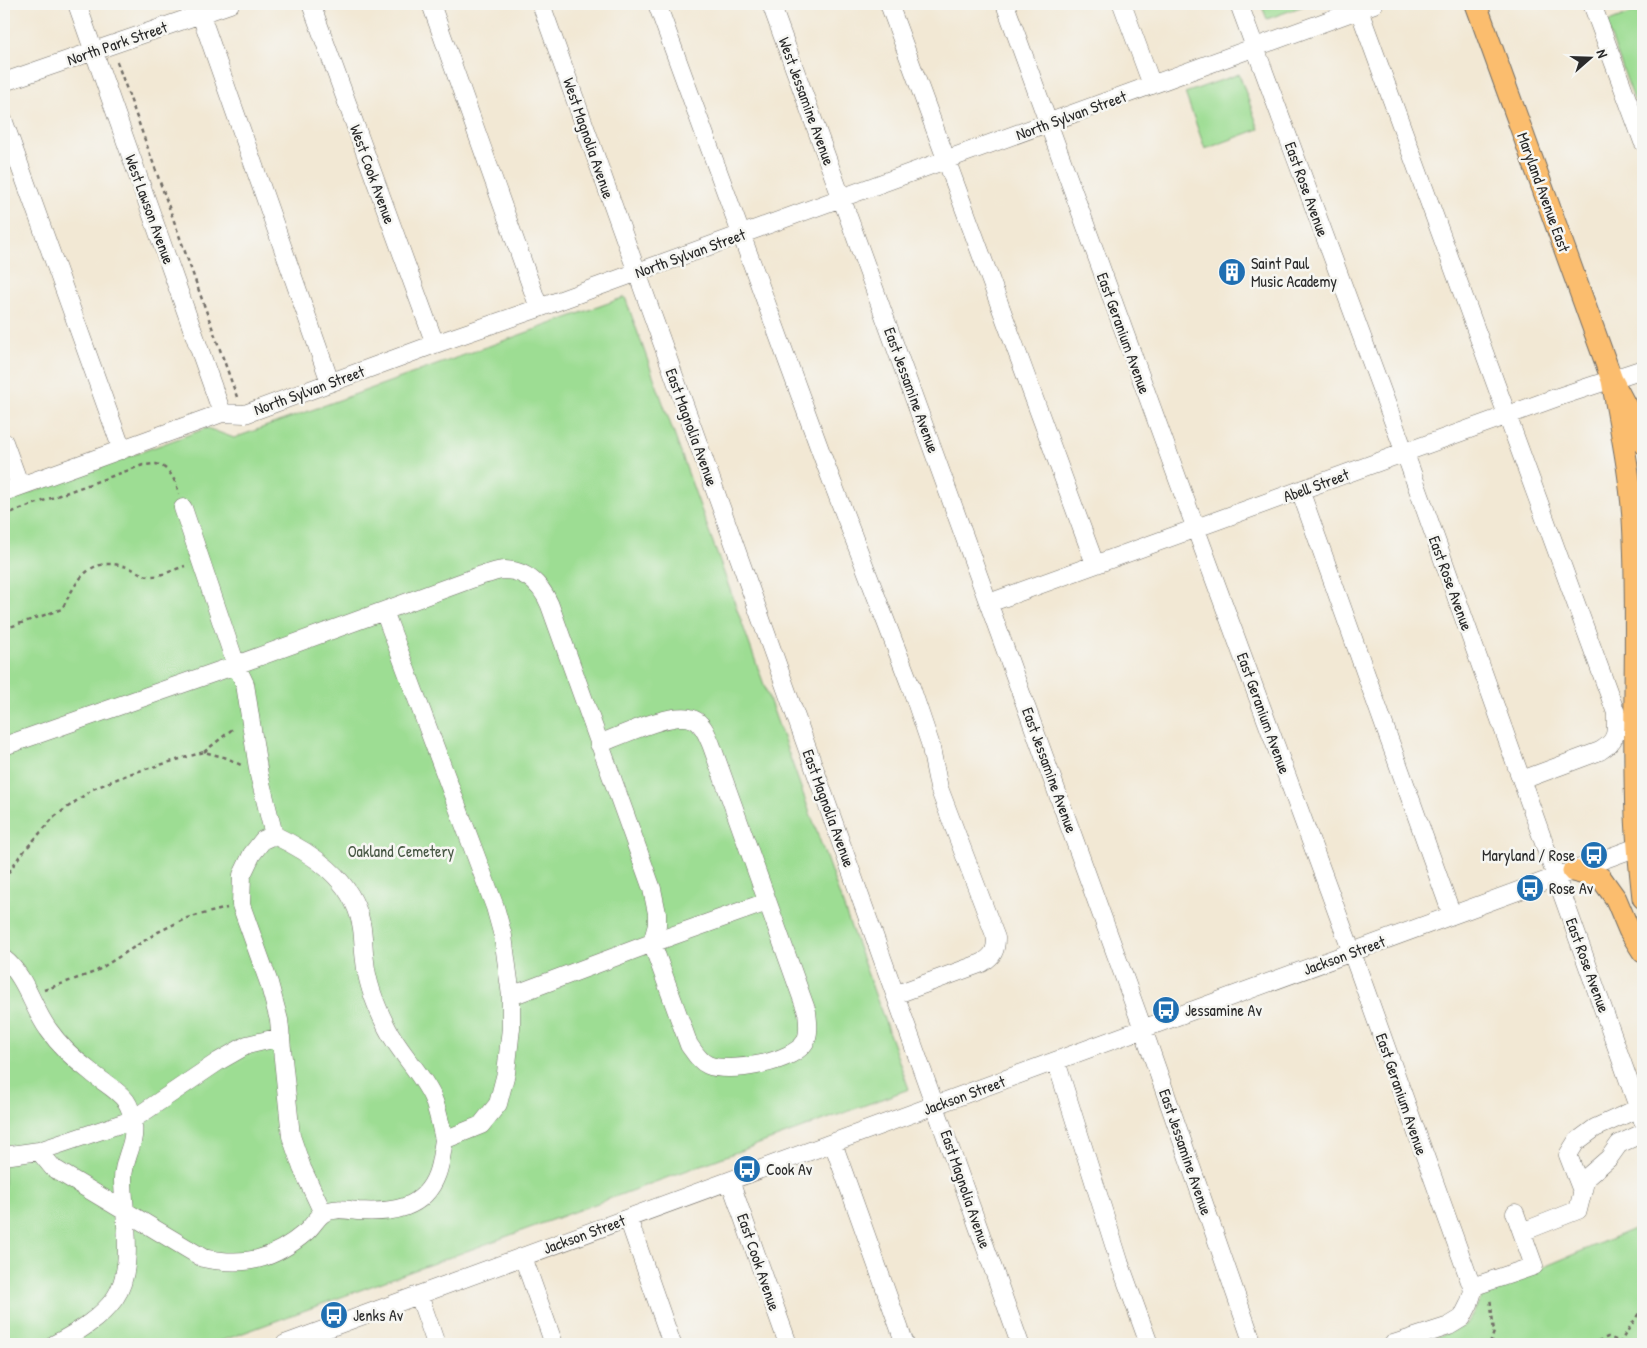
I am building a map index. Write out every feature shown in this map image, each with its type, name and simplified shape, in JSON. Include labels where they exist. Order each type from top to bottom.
[{"type":"main road","name":"Maryland Avenue East","points":[[1476,4],[1612,380]]},
{"type":"main road","points":[[1612,380],[1643,443]]},
{"type":"main road","points":[[1612,380],[1631,492],[1639,602],[1635,773],[1643,898]]},
{"type":"main road","points":[[1565,874],[1601,878],[1616,899],[1629,930],[1643,952]]},
{"type":"street","name":"West Lawson Avenue","points":[[76,4],[229,408]]},
{"type":"street","name":"North Park Street","points":[[4,82],[94,52],[199,9],[230,4]]},
{"type":"street","name":"West Cook Avenue","points":[[311,4],[435,344]]},
{"type":"street","points":[[431,4],[539,308]]},
{"type":"street","name":"West Magnolia Avenue","points":[[541,4],[636,273]]},
{"type":"street","points":[[657,4],[822,458],[911,688],[930,743],[938,788],[996,938],[996,950],[991,957],[982,963],[897,994]]},
{"type":"street","name":"West Jessamine Avenue","points":[[771,4],[843,198]]},
{"type":"street","points":[[889,4],[1095,564]]},
{"type":"street","name":"East Geranium Avenue","points":[[1005,4],[1195,528],[1352,952],[1470,1296]]},
{"type":"street","points":[[1122,4],[1152,85]]},
{"type":"street","name":"East Rose Avenue","points":[[1239,4],[1405,453],[1522,780],[1565,874],[1641,1115]]},
{"type":"street","points":[[1592,4],[1643,142]]},
{"type":"street","points":[[1367,7],[1507,416],[1616,713],[1616,732],[1611,745],[1600,751],[1522,780]]},
{"type":"street","name":"North Sylvan Street","points":[[12,489],[122,450],[229,408],[245,414],[1367,7]]},
{"type":"street","points":[[199,9],[330,382]]},
{"type":"street","points":[[4,122],[122,450]]},
{"type":"street","name":"East Jessamine Avenue","points":[[843,198],[1143,1029],[1254,1344]]},
{"type":"street","name":"East Magnolia Avenue","points":[[636,273],[897,994],[1020,1344]]},
{"type":"street","name":"Abell Street","points":[[989,603],[1558,397],[1643,369]]},
{"type":"street","points":[[4,442],[12,489]]},
{"type":"street","points":[[1300,490],[1452,915]]},
{"type":"street","points":[[39,1151],[53,1168],[125,1212],[203,1258],[222,1262],[246,1262],[268,1257],[286,1247],[307,1231],[323,1213],[335,1209],[380,1212],[404,1208],[423,1198],[437,1175],[444,1140],[432,1097],[422,1078],[402,1054],[386,1027],[372,996],[365,964],[362,924],[356,905],[341,881],[322,864],[300,848],[274,835],[261,784],[245,684],[236,665],[183,508]]},
{"type":"street","points":[[4,746],[482,576],[503,570],[522,572],[538,585],[549,601],[600,744],[652,889],[658,925],[652,943],[690,1045],[698,1058],[708,1064],[734,1069],[747,1068],[790,1055],[800,1049],[806,1040],[808,1028],[807,1012],[705,730],[695,719],[684,716],[670,718],[600,744]]},
{"type":"street","points":[[384,611],[495,907],[502,936],[511,996],[511,1028],[506,1072],[498,1104],[480,1125],[444,1140]]},
{"type":"street","points":[[274,835],[263,840],[252,854],[242,874],[241,906],[269,983],[279,1020],[291,1136],[302,1168],[323,1213]]},
{"type":"street","name":"Jackson Street","points":[[285,1344],[316,1339],[419,1295],[1641,846]]},
{"type":"street","points":[[511,996],[767,902]]},
{"type":"street","points":[[4,959],[10,964],[25,986],[34,1007],[48,1030],[90,1072],[115,1090],[127,1102],[132,1120],[132,1141],[125,1161],[123,1177],[125,1276],[115,1298],[96,1318],[74,1334],[55,1344]]},
{"type":"street","points":[[4,1156],[39,1151],[132,1120],[219,1061],[247,1045],[281,1037]]},
{"type":"street","points":[[1056,1061],[1120,1264],[1149,1344]]},
{"type":"street","points":[[1582,1191],[1568,1155],[1576,1142],[1595,1128],[1641,1115]]},
{"type":"street","points":[[1522,1232],[1578,1210],[1586,1178],[1609,1158],[1620,1144],[1643,1133]]},
{"type":"street","points":[[833,1143],[905,1344]]},
{"type":"street","name":"East Cook Avenue","points":[[730,1181],[788,1344]]},
{"type":"street","points":[[1393,1344],[1449,1326],[1462,1318],[1470,1296],[1534,1266],[1515,1213]]},
{"type":"street","points":[[628,1218],[672,1344]]},
{"type":"street","points":[[523,1257],[554,1344]]},
{"type":"street","points":[[419,1295],[436,1344]]},
{"type":"path","points":[[117,62],[237,398],[229,408]]},
{"type":"path","points":[[4,515],[144,465],[156,464],[169,472],[177,484],[183,508]]},
{"type":"path","points":[[4,629],[62,609],[76,582],[85,572],[99,566],[113,564],[152,576],[201,561]]},
{"type":"path","points":[[4,879],[19,857],[54,817],[93,789],[129,774],[204,752],[236,726],[249,710]]},
{"type":"path","points":[[204,752],[227,758],[244,767],[261,784]]},
{"type":"path","points":[[29,994],[54,988],[95,972],[158,932],[187,918],[241,906]]},
{"type":"path","points":[[1489,1293],[1494,1332],[1490,1344]]},
{"type":"path","points":[[1590,1344],[1608,1337],[1620,1343],[1643,1307]]},
{"type":"green space","points":[[1261,4],[1309,4],[1267,19]]},
{"type":"green space","points":[[1643,9],[1643,124],[1606,23]]},
{"type":"green space","points":[[1239,74],[1259,129],[1205,149],[1185,93]]},
{"type":"green space","name":"Oakland Cemetery","points":[[625,297],[909,1089],[213,1344],[4,1344],[4,502],[207,428],[234,438]]},
{"type":"green space","points":[[1643,1225],[1643,1344],[1430,1344],[1429,1340],[1466,1325],[1485,1292]]},
{"type":"place","name":"Saint Paul Music Academy","points":[[1232,272]]},
{"type":"place","name":"Maryland / Rose","points":[[1594,855]]},
{"type":"place","name":"Rose Av","points":[[1530,888]]},
{"type":"place","name":"Jessamine Av","points":[[1166,1010]]},
{"type":"place","name":"Cook Av","points":[[747,1169]]},
{"type":"place","name":"Jenks Av","points":[[334,1315]]}]
